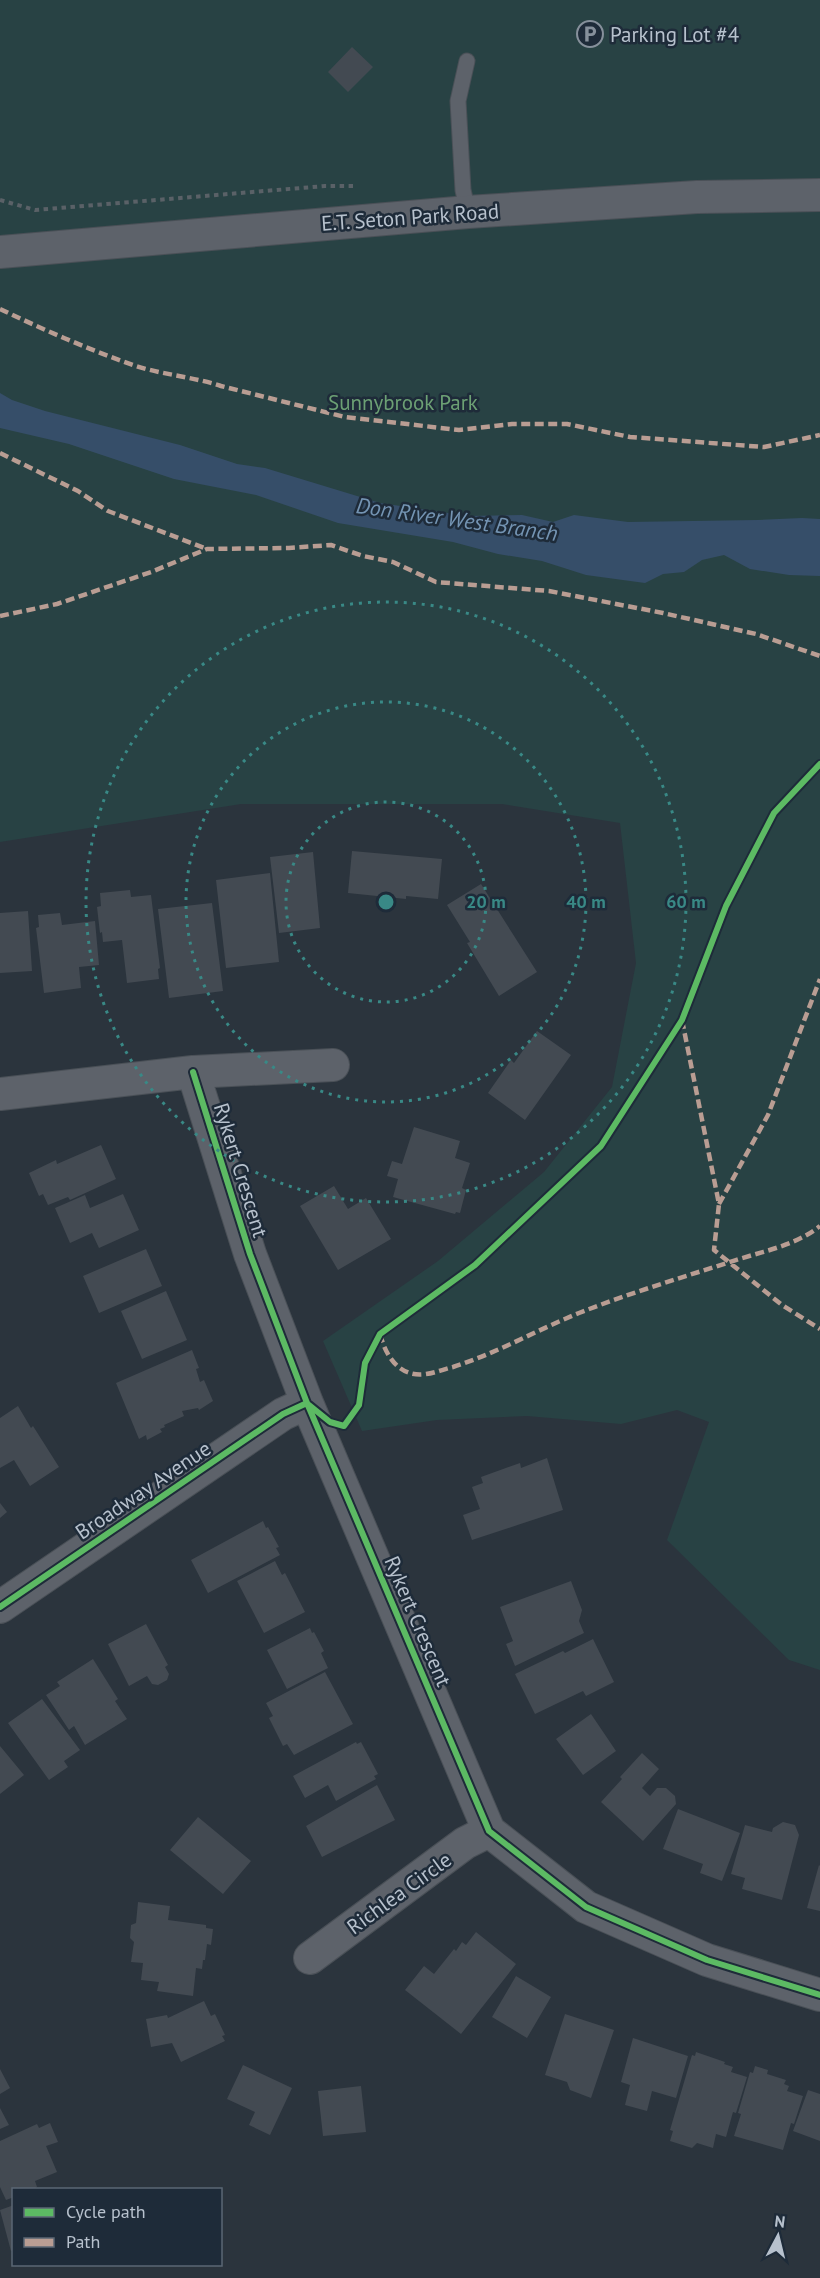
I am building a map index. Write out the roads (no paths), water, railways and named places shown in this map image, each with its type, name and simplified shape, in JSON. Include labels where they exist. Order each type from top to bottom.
[{"type":"street","name":"E.T. Seton Park Road","points":[[0,252],[468,212],[697,197],[820,195]]},
{"type":"street","name":"Rykert Crescent","points":[[0,1095],[193,1072],[333,1065]]},
{"type":"street","name":"Rykert Crescent","points":[[193,1072],[250,1254],[307,1403],[489,1831],[586,1907],[706,1960],[820,1995]]},
{"type":"street","name":"Broadway Avenue","points":[[0,1607],[283,1414],[307,1403]]},
{"type":"street","name":"Richlea Circle","points":[[310,1958],[465,1843],[489,1831]]},
{"type":"lane","points":[[467,61],[458,101],[464,190],[468,212]]},
{"type":"water","name":"Don River West Branch","points":[[0,393],[12,400],[45,411],[180,445],[237,464],[265,468],[380,503],[468,516],[522,515],[553,522],[574,515],[628,522],[820,519],[820,576],[789,575],[750,569],[724,555],[702,560],[684,572],[663,574],[645,583],[586,575],[542,561],[498,554],[453,542],[338,523],[256,495],[174,479],[69,444],[0,428]]},
{"type":"place","name":"Parking Lot #4","points":[[590,34]]},
{"type":"park label","name":"Sunnybrook Park","points":[[403,402]]}]
